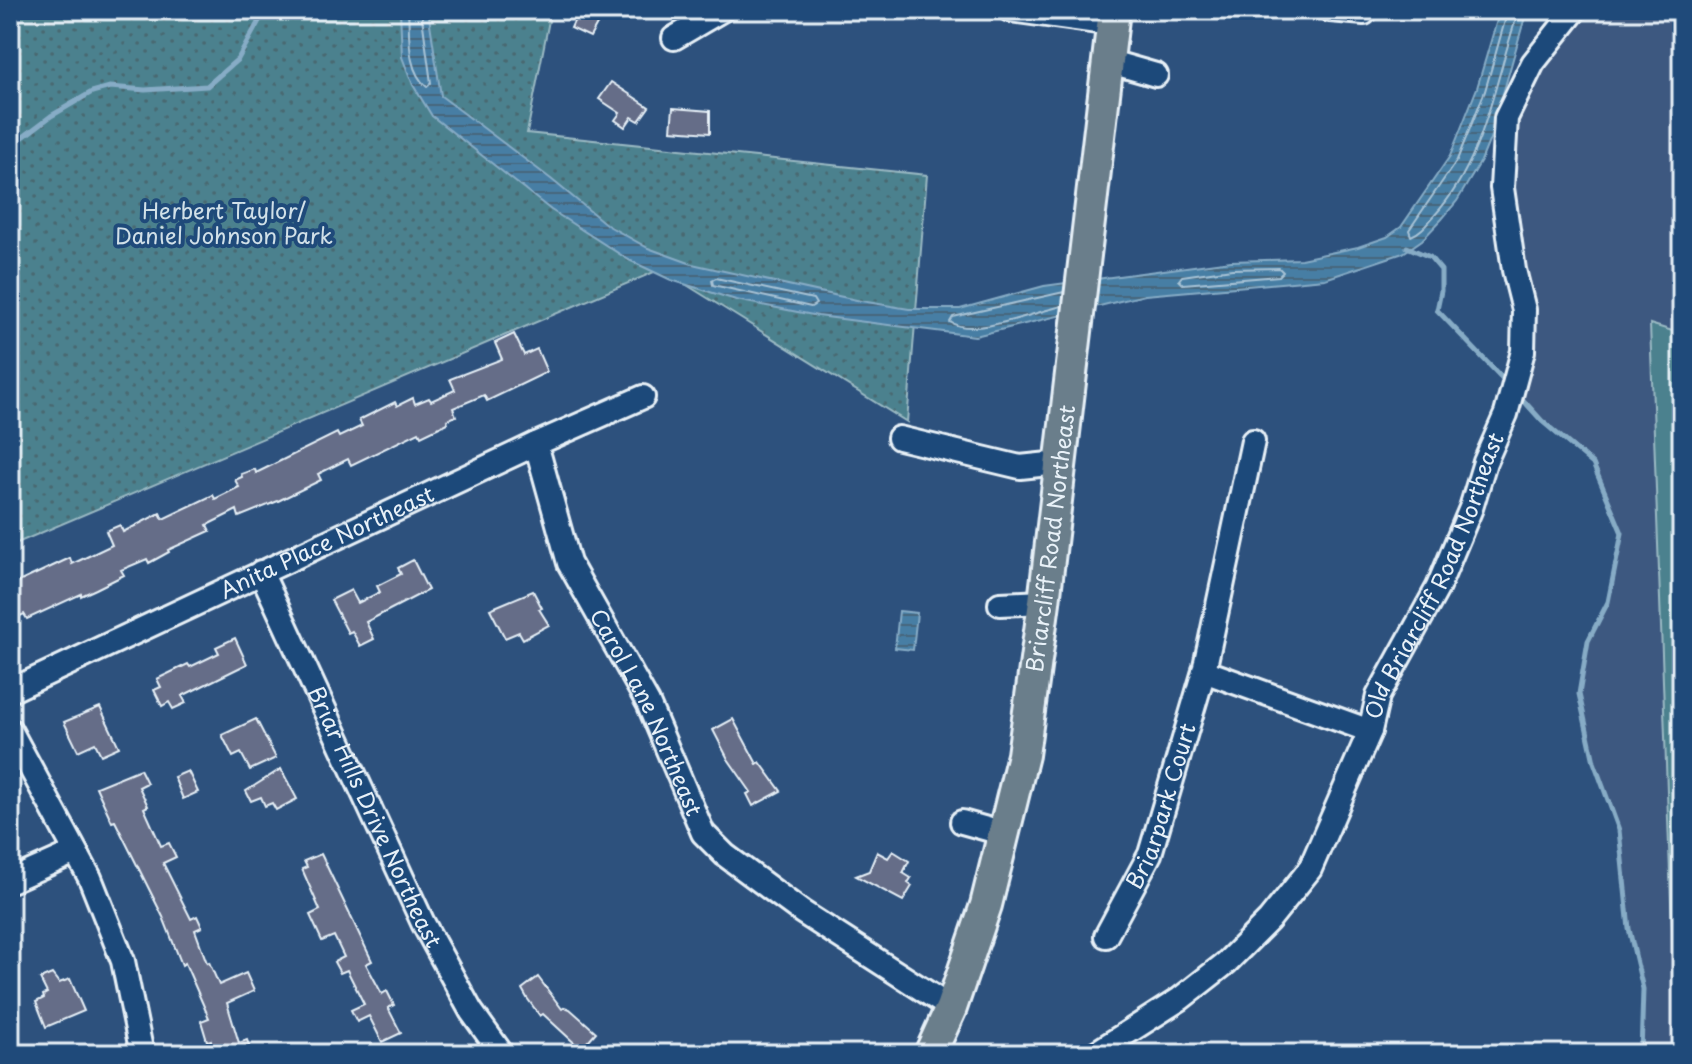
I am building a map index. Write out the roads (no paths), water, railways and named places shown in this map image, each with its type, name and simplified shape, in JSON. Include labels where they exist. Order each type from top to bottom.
[{"type":"main road","name":"Briarcliff Road Northeast","points":[[930,1054],[951,1008],[986,905],[1023,755],[1113,17]]},
{"type":"street","points":[[674,38],[722,10]]},
{"type":"street","points":[[1010,10],[1113,17]]},
{"type":"street","points":[[1330,10],[1364,13],[1367,10]]},
{"type":"street","name":"Old Briarcliff Road Northeast","points":[[1094,1054],[1180,999],[1226,963],[1269,920],[1310,869],[1370,731],[1378,696],[1438,587],[1506,414],[1523,351],[1524,310],[1514,270],[1502,188],[1506,118],[1533,63],[1575,10]]},
{"type":"street","points":[[1107,61],[1156,75]]},
{"type":"street","name":"Anita Place Northeast","points":[[10,691],[536,444],[643,397]]},
{"type":"street","points":[[899,438],[1020,467],[1059,463]]},
{"type":"street","name":"Briarpark Court","points":[[1106,936],[1150,854],[1204,671],[1253,441]]},
{"type":"street","name":"Carol Lane Northeast","points":[[536,444],[569,563],[648,703],[703,833],[725,855],[802,912],[951,1008]]},
{"type":"street","name":"Briar Hills Drive Northeast","points":[[261,572],[423,923],[471,1011],[502,1054]]},
{"type":"street","points":[[1000,604],[1044,602]]},
{"type":"street","points":[[1204,671],[1370,731]]},
{"type":"street","points":[[10,730],[90,878],[123,961],[142,1054]]},
{"type":"street","points":[[962,822],[1005,834]]},
{"type":"street","points":[[10,881],[75,852]]},
{"type":"water","points":[[400,10],[428,10],[441,96],[607,225],[648,248],[692,264],[861,301],[909,309],[960,309],[1044,286],[1231,261],[1301,259],[1358,247],[1387,237],[1401,227],[1450,156],[1477,88],[1500,10],[1527,10],[1481,161],[1457,201],[1442,219],[1422,240],[1403,253],[1325,279],[1145,295],[975,336],[818,316],[736,300],[671,280],[629,260],[551,210],[432,116],[413,85],[402,57]]},
{"type":"water","points":[[899,611],[917,613],[913,650],[895,648]]},
{"type":"waterway","points":[[10,147],[51,116],[92,92],[110,87],[145,90],[207,86],[238,59],[265,10]]},
{"type":"waterway","points":[[1407,247],[1430,257],[1441,270],[1437,310],[1503,379]]},
{"type":"waterway","points":[[1523,400],[1542,421],[1593,464],[1622,533],[1608,602],[1588,641],[1579,694],[1594,762],[1619,830],[1629,929],[1643,989],[1641,1054]]},
{"type":"park label","name":"Herbert Taylor/ Daniel Johnson Park","points":[[224,224]]}]
